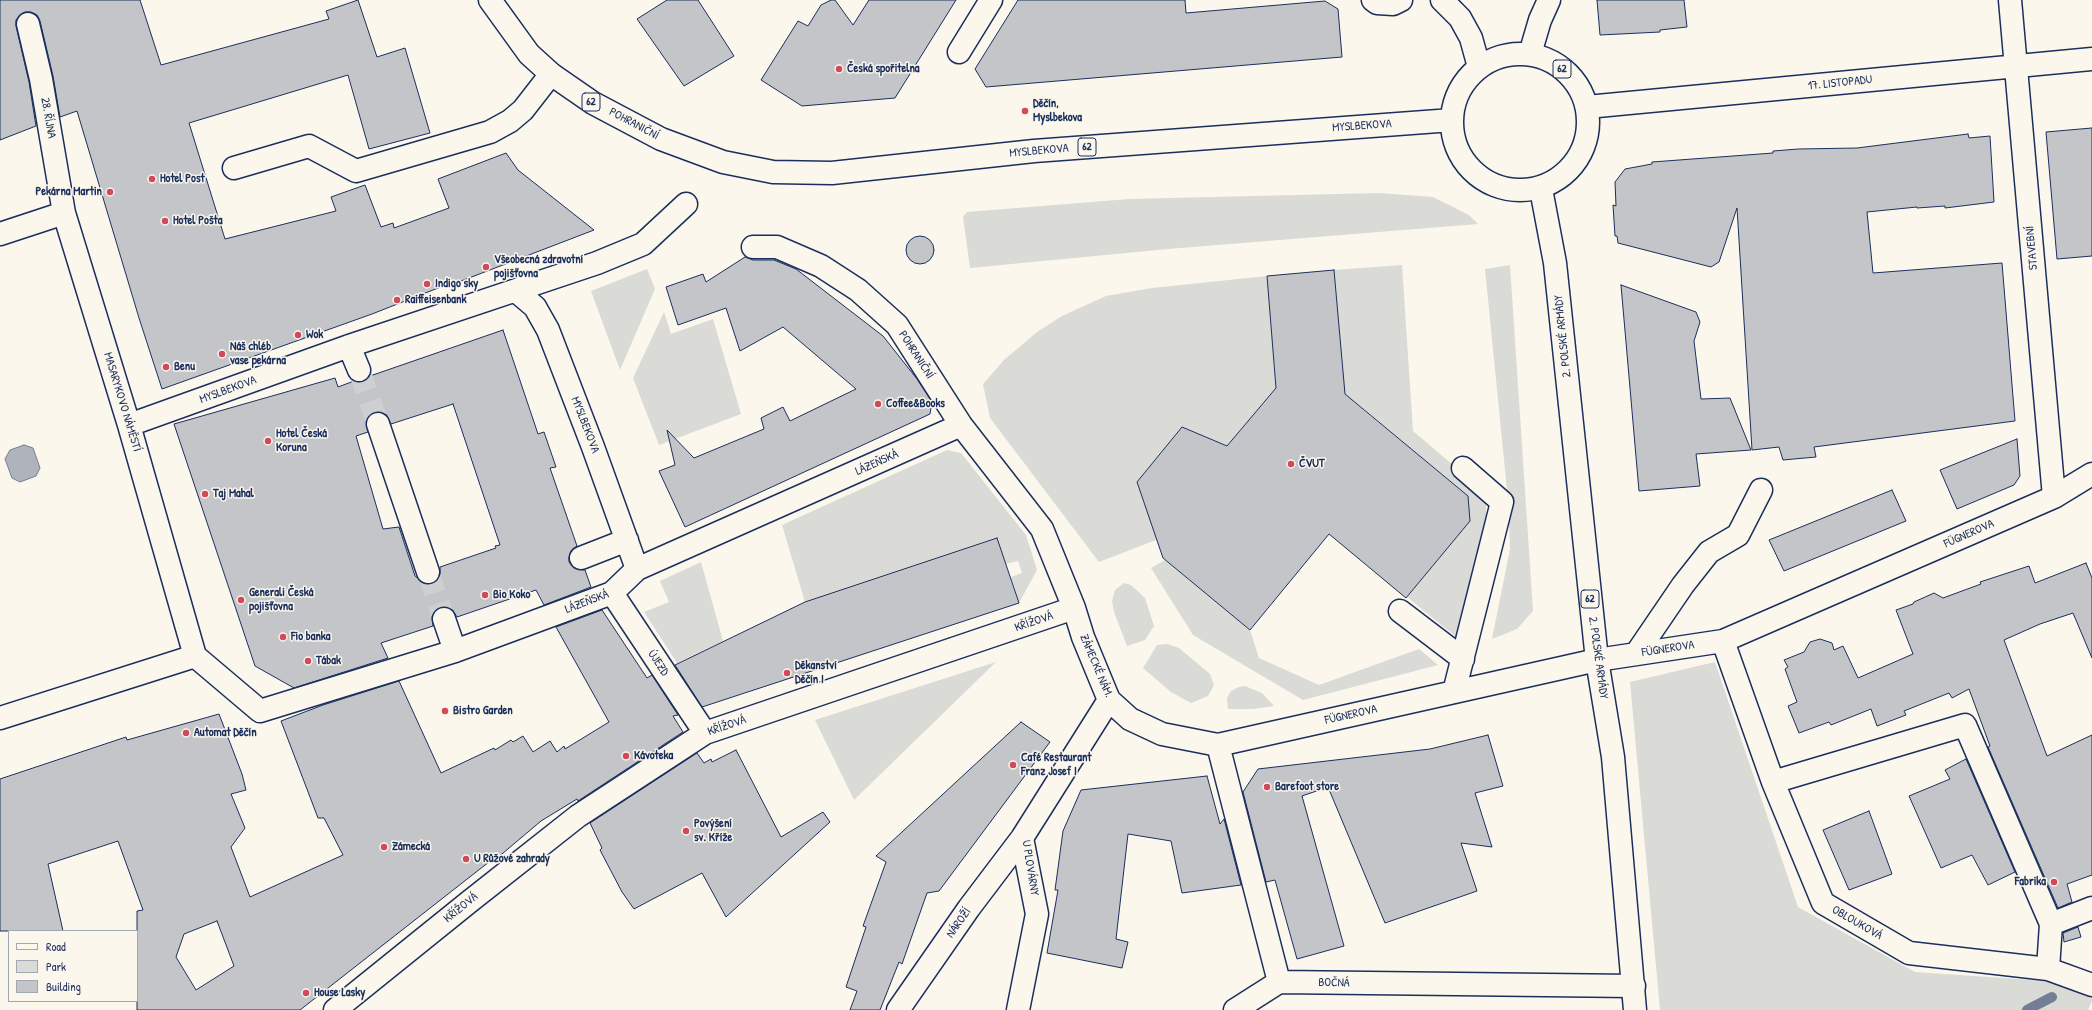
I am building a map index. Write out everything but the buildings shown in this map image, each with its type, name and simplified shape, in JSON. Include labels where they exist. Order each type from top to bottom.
[{"type":"street","name":"POHRANIČNÍ","points":[[490,0],[529,54],[551,74],[593,103],[661,139],[723,162]]},
{"type":"street","points":[[959,52],[992,0]]},
{"type":"street","points":[[1373,0],[1377,3],[1393,4],[1401,0]]},
{"type":"street","points":[[1442,0],[1460,18],[1471,38],[1479,67]]},
{"type":"street","points":[[1530,54],[1540,20],[1549,0]]},
{"type":"street","name":"STAVEBNÍ","points":[[2010,0],[2054,497]]},
{"type":"street","name":"28. ŘÍJNA","points":[[28,24],[42,79],[64,213]]},
{"type":"street","name":"62","points":[[1530,54],[1556,64],[1576,82],[1588,107],[1587,141],[1570,170],[1541,188],[1508,191],[1478,177],[1458,152],[1452,120],[1460,90],[1479,67],[1504,56],[1530,54]]},
{"type":"street","name":"17. LISTOPADU","points":[[1588,107],[2016,65],[2092,59]]},
{"type":"street","points":[[234,168],[309,146],[356,171],[490,132],[510,121],[523,110],[551,74]]},
{"type":"street","name":"MYSLBEKOVA","points":[[723,162],[773,172],[832,173],[1034,151],[1452,120]]},
{"type":"street","name":"2. POLSKÉ ARMÁDY","points":[[1541,188],[1555,263],[1597,660],[1613,757],[1635,1010]]},
{"type":"street","name":"MYSLBEKOVA","points":[[129,425],[349,346],[508,291],[516,291],[597,263],[643,244],[686,204]]},
{"type":"street","points":[[0,234],[64,213]]},
{"type":"street","name":"MASARYKOVO NÁMĚSTÍ","points":[[64,213],[129,425],[195,656]]},
{"type":"street","name":"POHRANIČNÍ","points":[[753,247],[777,247],[821,266],[858,290],[897,325],[961,425],[1042,528],[1074,608]]},
{"type":"street","name":"MYSLBEKOVA","points":[[516,291],[535,307],[548,330],[637,569]]},
{"type":"street","points":[[349,346],[359,370]]},
{"type":"street","points":[[378,424],[428,572]]},
{"type":"street","name":"LÁZEŇSKÁ","points":[[195,656],[260,711],[455,651],[612,593],[637,569],[961,425]]},
{"type":"street","points":[[1454,692],[1502,502],[1463,468]]},
{"type":"street","name":"FÜGNEROVA","points":[[1218,745],[1597,660],[1723,641],[2054,497],[2092,474]]},
{"type":"street","points":[[1636,654],[1683,585],[1709,552],[1738,535],[1761,490]]},
{"type":"street","points":[[581,558],[627,540]]},
{"type":"street","name":"ÚJEZD","points":[[612,593],[705,733]]},
{"type":"street","name":"ZÁMECKÉ NÁM.","points":[[1074,608],[1082,637],[1109,700],[1130,718],[1162,734],[1218,745]]},
{"type":"street","name":"KŘÍŽOVÁ","points":[[335,1010],[578,816],[705,733],[1074,608]]},
{"type":"street","points":[[1400,611],[1463,659]]},
{"type":"street","points":[[444,619],[455,651]]},
{"type":"street","name":"OBLOUKOVÁ","points":[[1723,641],[1773,782],[1823,903],[1909,953],[2048,968],[2092,985]]},
{"type":"street","points":[[0,718],[195,656]]},
{"type":"street","name":"U PLOVÁRNY","points":[[1018,1010],[1037,914],[1022,838],[1109,700]]},
{"type":"street","points":[[1773,782],[1965,725],[2051,924],[2048,968]]},
{"type":"street","points":[[1218,745],[1279,982],[1235,1010]]},
{"type":"street","name":"NÁROŽÍ","points":[[898,1010],[969,908],[1022,838]]},
{"type":"street","points":[[2051,924],[2092,908]]},
{"type":"street","name":"BOČNÁ","points":[[1279,982],[1634,986]]},
{"type":"green space","points":[[1379,193],[1433,197],[1469,215],[1478,224],[1168,249],[970,268],[963,217],[967,212],[1129,199]]},
{"type":"green space","points":[[1402,265],[1413,431],[1486,493],[1486,529],[1456,637],[1407,597],[1470,521],[1468,496],[1359,405],[1339,392],[1342,362],[1334,270]]},
{"type":"green space","points":[[1510,265],[1533,611],[1517,629],[1492,639],[1510,549],[1508,500],[1485,269]]},
{"type":"green space","points":[[647,269],[655,289],[620,370],[591,291]]},
{"type":"green space","points":[[1267,276],[1276,388],[1227,446],[1182,427],[1137,482],[1157,538],[1156,540],[1099,562],[990,418],[983,384],[1004,360],[1037,332],[1062,316],[1106,296],[1152,288]]},
{"type":"green space","points":[[664,312],[671,334],[713,319],[741,414],[659,445],[633,378]]},
{"type":"green space","points":[[947,450],[961,453],[1026,535],[1037,570],[1019,603],[1011,577],[1022,573],[1018,561],[1005,564],[996,538],[805,602],[782,525]]},
{"type":"green space","points":[[1165,560],[1250,630],[1259,658],[1319,685],[1419,649],[1438,665],[1303,700],[1193,635],[1151,568]]},
{"type":"green space","points":[[701,562],[723,641],[677,663],[644,612],[669,602],[660,581]]},
{"type":"green space","points":[[1124,583],[1131,585],[1145,598],[1154,626],[1145,640],[1127,646],[1114,612],[1112,601],[1115,590]]},
{"type":"green space","points":[[1167,644],[1179,648],[1210,674],[1214,685],[1208,696],[1191,703],[1171,692],[1143,668],[1157,645]]},
{"type":"green space","points":[[996,662],[854,800],[815,720]]},
{"type":"green space","points":[[1715,662],[1798,907],[1915,972],[2092,984],[2092,1001],[2088,1010],[1660,1010],[1630,682]]},
{"type":"green space","points":[[1245,686],[1262,693],[1274,706],[1253,709],[1228,709],[1227,698],[1231,691]]},
{"type":"shaded area","points":[[24,445],[33,448],[40,468],[36,476],[20,482],[12,478],[5,459],[10,450]]},
{"type":"waterway","points":[[2027,1010],[2052,997]]},
{"type":"tunnel","points":[[359,370],[378,424]]},
{"type":"tunnel","points":[[428,572],[444,619]]},
{"type":"place","name":"Česká spořitelna","points":[[839,69]]},
{"type":"place","name":"Děčín, Myslbekova","points":[[1025,111]]},
{"type":"place","name":"Hotel Post","points":[[152,179]]},
{"type":"place","name":"Pekárna Martin","points":[[110,192]]},
{"type":"place","name":"Hotel Pošta","points":[[165,221]]},
{"type":"place","name":"Všeobecná zdravotní pojišťovna","points":[[486,267]]},
{"type":"place","name":"Indigo sky","points":[[427,284]]},
{"type":"place","name":"Raiffeisenbank","points":[[397,300]]},
{"type":"place","name":"Wok","points":[[298,335]]},
{"type":"place","name":"Náš chléb vase pekárna","points":[[222,354]]},
{"type":"place","name":"Benu","points":[[166,367]]},
{"type":"place","name":"Coffee&Books","points":[[878,404]]},
{"type":"place","name":"Hotel Česká Koruna","points":[[268,441]]},
{"type":"place","name":"ČVUT","points":[[1291,464]]},
{"type":"place","name":"Taj Mahal","points":[[205,494]]},
{"type":"place","name":"Bio Koko","points":[[485,595]]},
{"type":"place","name":"Generali Česká pojišťovna","points":[[241,600]]},
{"type":"place","name":"Fio banka","points":[[283,637]]},
{"type":"place","name":"Tábak","points":[[308,661]]},
{"type":"place","name":"Děkanství Děčín I","points":[[787,673]]},
{"type":"place","name":"Bistro Garden","points":[[445,711]]},
{"type":"place","name":"Automat Děčín","points":[[186,733]]},
{"type":"place","name":"Kávoteka","points":[[626,756]]},
{"type":"place","name":"Café Restaurant Franz Josef I","points":[[1013,765]]},
{"type":"place","name":"Barefoot store","points":[[1267,787]]},
{"type":"place","name":"Povýšení sv. Kříže","points":[[686,831]]},
{"type":"place","name":"Zámecká","points":[[384,847]]},
{"type":"place","name":"U Růžové zahrady","points":[[466,859]]},
{"type":"place","name":"Fabrika","points":[[2054,882]]},
{"type":"place","name":"House Lasky","points":[[306,993]]}]
